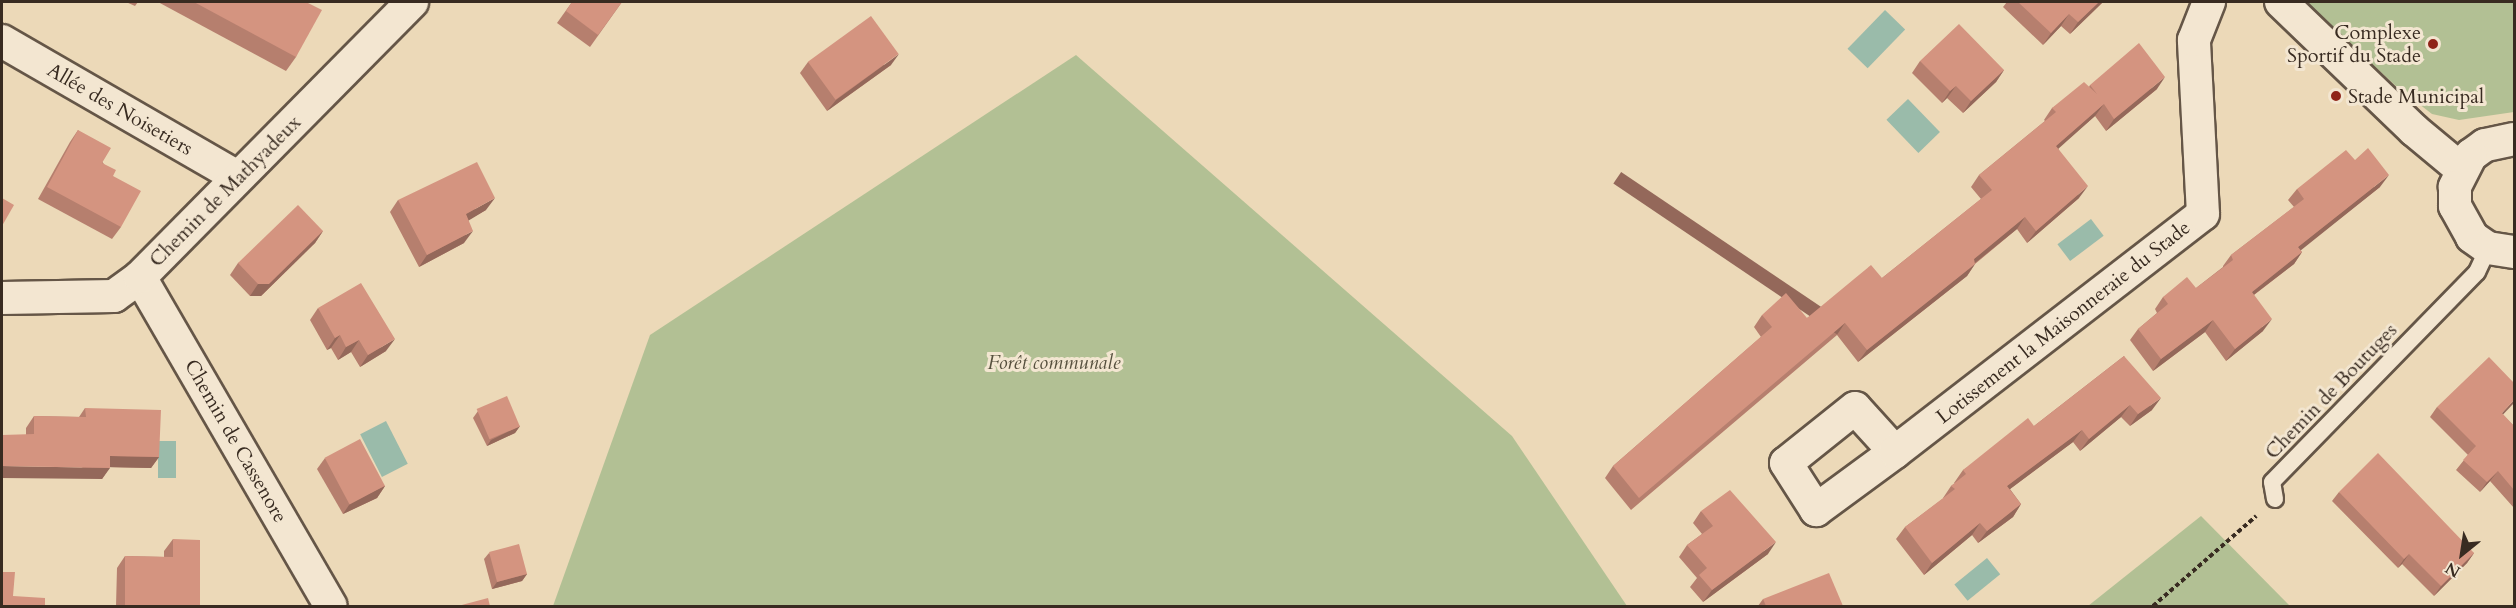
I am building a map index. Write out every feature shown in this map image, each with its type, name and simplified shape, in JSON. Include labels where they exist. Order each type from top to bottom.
[{"type":"street","name":"Chemin de Mathyadeux","points":[[2,298],[114,296],[140,277],[412,2]]},
{"type":"street","name":"Lotissement la Maisonneraie du Stade","points":[[1895,452],[2203,214],[2194,40],[2209,2]]},
{"type":"street","points":[[2281,2],[2414,130],[2461,169]]},
{"type":"street","name":"Allée des Noisetiers","points":[[2,41],[238,177]]},
{"type":"street","points":[[2501,250],[2467,230],[2455,206],[2455,187],[2461,169],[2485,145],[2514,139]]},
{"type":"street","name":"Chemin de Cassenore","points":[[140,277],[331,606]]},
{"type":"lane","name":"Chemin de Boutuges","points":[[2275,499],[2272,482],[2476,272],[2501,250]]},
{"type":"path","points":[[2153,606],[2275,499]]},
{"type":"green space","name":"Complexe Sportif du Stade","points":[[2305,2],[2514,2],[2514,112],[2459,120],[2432,114],[2397,87]]},
{"type":"green space","name":"Forêt communale","points":[[1076,55],[1512,436],[1627,606],[553,606],[650,335]]},
{"type":"green space","points":[[2201,516],[2290,606],[2088,606]]},
{"type":"shaded area","points":[[1885,10],[1905,29],[1868,68],[1847,49]]},
{"type":"shaded area","points":[[1908,99],[1940,132],[1918,153],[1886,120]]},
{"type":"shaded area","points":[[2091,219],[2104,236],[2070,261],[2057,244]]},
{"type":"shaded area","points":[[386,421],[408,464],[382,477],[360,434]]},
{"type":"shaded area","points":[[158,441],[176,441],[176,478],[158,478]]},
{"type":"shaded area","points":[[1987,558],[2000,574],[1968,601],[1954,584]]},
{"type":"building","points":[[194,2],[306,2],[322,10],[296,57]]},
{"type":"building","points":[[572,2],[622,2],[598,35],[566,11]]},
{"type":"building","points":[[2018,2],[2099,2],[2078,22],[2069,14],[2051,33]]},
{"type":"building","points":[[871,16],[899,54],[836,100],[808,62]]},
{"type":"building","points":[[1959,24],[2004,70],[1971,101],[1956,86],[1950,91],[1920,61]]},
{"type":"building","points":[[2139,43],[2165,77],[2114,119],[2104,104],[2056,146],[2088,186],[2036,231],[2025,217],[1974,259],[1975,264],[1867,350],[1845,323],[1639,498],[1613,466],[1772,327],[1762,315],[1786,293],[1807,318],[1871,265],[1882,278],[1992,190],[1979,175],[2056,112],[2052,108],[2084,82],[2097,94],[2090,85]]},
{"type":"building","points":[[78,130],[111,148],[102,163],[116,170],[113,176],[141,191],[121,227],[47,187]]},
{"type":"building","points":[[2368,148],[2389,175],[2298,247],[2302,252],[2252,292],[2272,319],[2235,349],[2213,320],[2161,359],[2138,329],[2168,304],[2163,297],[2187,277],[2196,288],[2233,260],[2231,255],[2304,199],[2297,189],[2346,150],[2355,160]]},
{"type":"building","points":[[477,162],[495,198],[466,214],[473,231],[427,255],[398,200]]},
{"type":"building","points":[[2,198],[14,205],[2,226]]},
{"type":"building","points":[[298,205],[323,231],[269,284],[258,284],[238,263]]},
{"type":"building","points":[[361,283],[395,339],[368,355],[359,340],[346,347],[340,335],[335,338],[318,308]]},
{"type":"building","points":[[2124,356],[2161,398],[2138,414],[2130,405],[2089,439],[2082,430],[2007,486],[2021,504],[1987,531],[1980,523],[1932,563],[1905,527],[1955,489],[1951,486],[1966,474],[1963,470],[2028,418],[2034,426]]},
{"type":"building","points":[[2489,357],[2514,383],[2514,400],[2502,413],[2514,426],[2514,490],[2498,471],[2487,482],[2463,460],[2476,446],[2437,407]]},
{"type":"building","points":[[507,396],[520,426],[490,439],[477,409]]},
{"type":"building","points":[[85,408],[161,410],[159,457],[110,456],[110,468],[2,466],[2,435],[34,434],[34,416],[86,417]]},
{"type":"building","points":[[360,439],[385,486],[350,505],[325,458]]},
{"type":"building","points":[[2378,453],[2474,553],[2441,586],[2409,554],[2404,559],[2339,492]]},
{"type":"building","points":[[1730,490],[1776,542],[1712,590],[1699,575],[1707,568],[1687,545],[1713,526],[1701,511]]},
{"type":"building","points":[[173,539],[200,540],[200,606],[125,606],[125,556],[173,557]]},
{"type":"building","points":[[519,544],[527,574],[497,582],[489,552]]},
{"type":"building","points":[[2,572],[15,572],[13,596],[45,598],[45,606],[2,606]]},
{"type":"building","points":[[1829,573],[1843,606],[1766,606],[1763,599]]},
{"type":"building","points":[[488,598],[490,606],[458,606]]},
{"type":"place","name":"Complexe Sportif du Stade","points":[[2433,44]]},
{"type":"place","name":"Stade Municipal","points":[[2336,96]]}]
